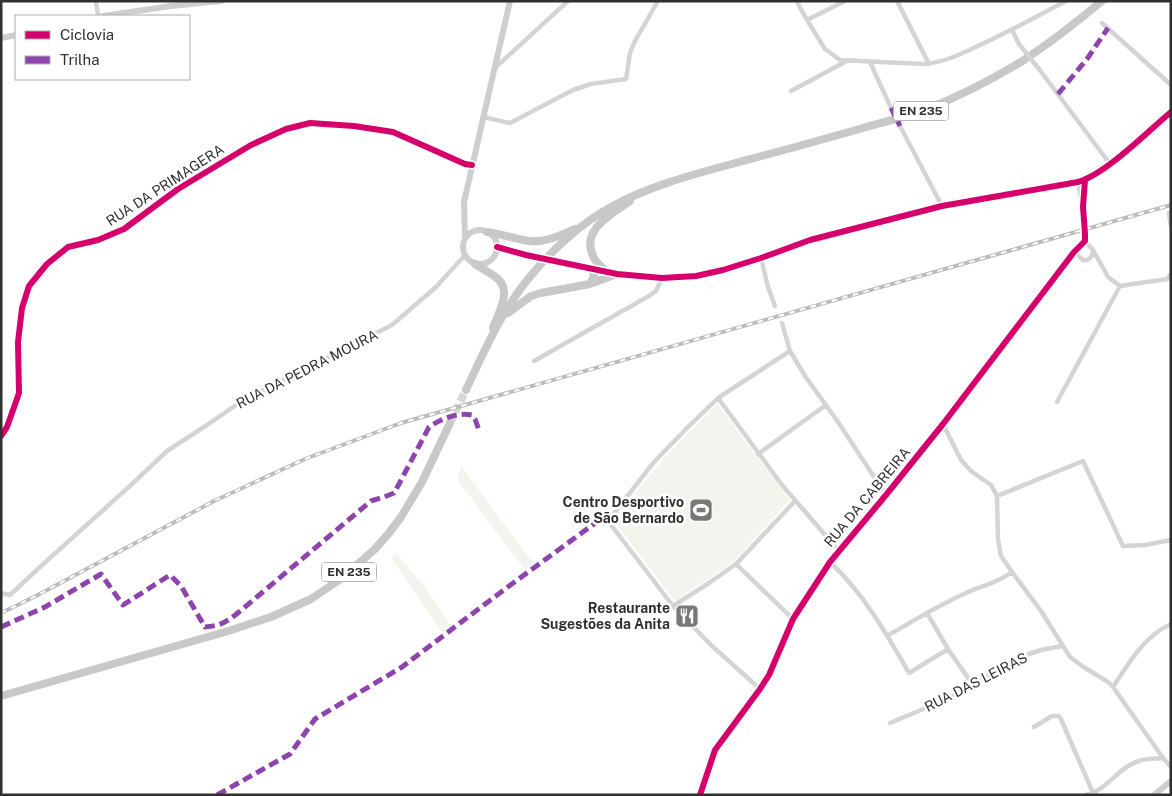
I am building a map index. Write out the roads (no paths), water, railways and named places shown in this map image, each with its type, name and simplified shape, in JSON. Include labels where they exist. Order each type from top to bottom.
[{"type":"main road","name":"EN 235","points":[[466,390],[502,318],[532,273],[582,226],[609,208],[650,189],[680,178],[800,146],[925,109],[965,92],[1026,59],[1102,1]]},
{"type":"main road","points":[[607,272],[594,259],[591,249],[591,238],[595,228],[605,218],[650,189]]},
{"type":"main road","points":[[487,232],[530,241],[542,241],[582,226]]},
{"type":"main road","points":[[590,284],[594,276],[590,269],[594,259]]},
{"type":"main road","points":[[475,264],[500,281],[504,292],[504,299],[485,350]]},
{"type":"main road","points":[[502,318],[531,296],[541,292],[590,284],[616,274]]},
{"type":"main road","name":"EN 235","points":[[1,696],[225,632],[271,617],[311,599],[353,569],[389,533],[422,482],[450,424]]},
{"type":"street","points":[[96,1],[98,15]]},
{"type":"street","points":[[110,15],[221,1]]},
{"type":"street","points":[[465,240],[464,202],[510,1]]},
{"type":"street","points":[[496,67],[568,1]]},
{"type":"street","points":[[483,117],[510,123],[573,90],[591,84],[626,79],[630,53],[658,1]]},
{"type":"street","points":[[798,1],[825,49],[840,60],[929,64],[952,58],[1012,30],[1066,1]]},
{"type":"street","points":[[807,20],[845,1]]},
{"type":"street","points":[[897,1],[929,64]]},
{"type":"street","points":[[1102,23],[1171,86]]},
{"type":"street","points":[[1012,30],[1019,44],[1110,164]]},
{"type":"street","points":[[1,38],[15,35]]},
{"type":"street","points":[[791,91],[842,62],[849,60]]},
{"type":"street","points":[[870,62],[891,108]]},
{"type":"street","points":[[497,247],[616,274],[662,278],[709,274],[810,240],[942,206],[1086,180],[1110,164],[1171,112]]},
{"type":"street","name":"RUA DA PRIMAGERA","points":[[1,436],[7,427],[19,393],[18,342],[22,308],[29,286],[47,264],[68,247],[98,240],[124,229],[178,189],[251,145],[286,128],[310,123],[354,126],[393,132],[464,164],[472,165]]},
{"type":"street","points":[[900,126],[942,206]]},
{"type":"street","points":[[1083,207],[1086,180]]},
{"type":"street","points":[[1078,182],[1084,223]]},
{"type":"street","points":[[1171,212],[1169,212],[1171,227]]},
{"type":"street","points":[[464,220],[475,231]]},
{"type":"street","points":[[475,231],[487,232],[494,238],[497,247],[496,252],[490,261],[485,264],[475,264],[467,259],[463,245],[468,236],[475,231]]},
{"type":"street","points":[[1085,234],[1084,241],[1093,250],[1108,277],[1120,286],[1167,279],[1171,274]]},
{"type":"street","name":"RUA DA CABREIRA","points":[[700,795],[715,750],[769,675],[793,619],[830,562],[943,424],[1084,241]]},
{"type":"street","points":[[1089,259],[1093,250]]},
{"type":"street","points":[[1074,252],[1082,260],[1089,259],[1101,265]]},
{"type":"street","name":"RUA DA PEDRA MOURA","points":[[1,593],[10,595],[166,451],[242,401],[392,325],[436,287],[465,255]]},
{"type":"street","points":[[761,258],[775,306]]},
{"type":"street","points":[[534,361],[649,296],[656,291],[662,278]]},
{"type":"street","points":[[1057,402],[1120,286]]},
{"type":"street","points":[[782,323],[790,351],[805,376],[886,495]]},
{"type":"street","points":[[760,689],[712,646],[672,606],[608,521],[654,462],[718,398],[790,351]]},
{"type":"street","points":[[718,398],[758,454],[839,551]]},
{"type":"street","points":[[758,454],[826,406]]},
{"type":"street","points":[[943,424],[960,460],[990,485],[997,496],[998,540],[1001,556],[1041,611],[1070,657],[1113,686],[1171,767]]},
{"type":"street","points":[[997,496],[1083,461],[1123,546],[1145,545],[1171,540]]},
{"type":"street","points":[[672,606],[709,584],[736,564],[795,500]]},
{"type":"street","points":[[830,562],[843,574],[876,617],[908,673],[948,649]]},
{"type":"street","points":[[736,564],[793,619]]},
{"type":"street","points":[[887,636],[966,592],[1004,578],[1012,572]]},
{"type":"street","points":[[927,613],[973,686]]},
{"type":"street","points":[[1113,686],[1141,646],[1163,628],[1171,624]]},
{"type":"street","name":"RUA DAS LEIRAS","points":[[890,723],[973,686],[1020,657],[1062,646]]},
{"type":"street","points":[[1034,726],[1052,716],[1059,716],[1062,719],[1092,793]]},
{"type":"street","points":[[1086,795],[1104,787],[1124,769],[1140,760],[1163,758]]},
{"type":"street","points":[[1154,795],[1171,781]]},
{"type":"tunnel","points":[[1084,223],[1085,234]]},
{"type":"tunnel","points":[[450,423],[466,390]]},
{"type":"railway","points":[[1,613],[214,501],[305,459],[401,423],[1171,205]]},
{"type":"place","name":"Centro Desportivo de São Bernardo","points":[[701,510]]},
{"type":"place","name":"Restaurante Sugestões da Anita","points":[[687,616]]}]
